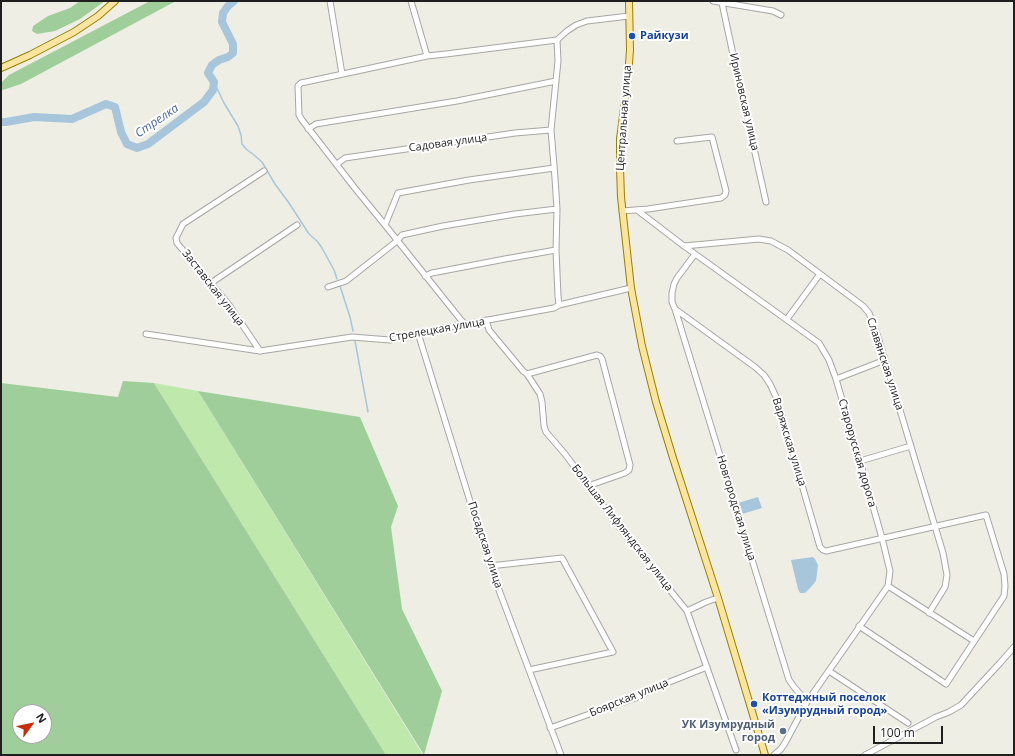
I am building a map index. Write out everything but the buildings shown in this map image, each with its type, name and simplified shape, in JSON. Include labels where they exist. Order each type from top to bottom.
[{"type":"main road","points":[[1,68],[74,32],[98,16],[116,1]]},
{"type":"main road","name":"Центральная улица","points":[[629,1],[630,50],[620,146],[620,168],[622,211],[630,288],[656,402],[718,598],[765,755]]},
{"type":"street","points":[[330,1],[342,74]]},
{"type":"street","points":[[411,1],[427,56]]},
{"type":"street","points":[[713,1],[773,11],[781,15]]},
{"type":"street","name":"Ириновская улица","points":[[722,3],[766,202]]},
{"type":"street","points":[[465,324],[308,129],[299,115],[298,86],[301,83],[427,56],[557,40],[576,25],[587,21],[629,16]]},
{"type":"street","points":[[557,40],[558,61],[551,130],[555,178],[556,250],[559,305]]},
{"type":"street","points":[[308,129],[316,124],[456,101],[556,81]]},
{"type":"street","name":"Садовая улица","points":[[337,164],[345,158],[515,133],[551,130]]},
{"type":"street","points":[[622,211],[648,209],[721,198],[725,195],[726,191],[712,137],[677,141]]},
{"type":"street","points":[[385,225],[398,193],[469,180],[554,168]]},
{"type":"street","name":"Заставская улица","points":[[260,351],[229,305],[177,243],[176,238],[183,224],[264,171]]},
{"type":"street","points":[[328,287],[346,281],[397,241],[402,235],[443,226],[556,209]]},
{"type":"street","name":"Старорусская дорога","points":[[637,210],[818,343],[829,360],[836,379],[860,461],[890,572],[888,586]]},
{"type":"street","points":[[211,283],[297,225]]},
{"type":"street","name":"Славянская улица","points":[[684,246],[759,239],[772,242],[788,250],[863,306],[869,313],[878,337],[943,553],[947,575],[945,587],[929,613]]},
{"type":"street","points":[[425,276],[432,273],[556,250]]},
{"type":"street","points":[[675,309],[672,302],[674,284],[695,254]]},
{"type":"street","points":[[787,319],[820,274]]},
{"type":"street","name":"Стрелецкая улица","points":[[146,334],[260,351],[352,337],[390,340],[418,333],[554,308],[559,305],[630,288]]},
{"type":"street","name":"Варяжская улица","points":[[675,309],[755,367],[764,375],[770,384],[777,400],[820,547],[823,550],[826,551],[986,515],[1004,574],[1005,586],[1004,596],[974,641]]},
{"type":"street","name":"Новгородская улица","points":[[675,309],[789,680],[807,702]]},
{"type":"street","name":"Большая Лифляндская улица","points":[[486,320],[489,330],[527,374],[540,394],[546,432],[565,454],[622,531],[687,611],[736,750]]},
{"type":"street","name":"Посадская улица","points":[[418,333],[490,566],[561,755]]},
{"type":"street","points":[[527,374],[597,354],[602,359],[630,466],[629,470],[625,473],[588,486]]},
{"type":"street","points":[[836,379],[885,360]]},
{"type":"street","points":[[860,461],[911,446]]},
{"type":"street","points":[[490,566],[562,558],[613,652],[529,670]]},
{"type":"street","points":[[774,755],[781,749],[807,702],[859,626],[888,586],[974,641],[946,684],[859,626]]},
{"type":"street","points":[[687,611],[718,598]]},
{"type":"street","points":[[865,755],[961,705],[1014,647]]},
{"type":"street","name":"Боярская улица","points":[[550,728],[635,698],[662,685],[707,667]]},
{"type":"street","points":[[829,671],[908,723]]},
{"type":"green space","points":[[80,1],[105,1],[80,19],[55,31],[37,34],[32,31],[33,26],[48,16],[70,8]]},
{"type":"green space","points":[[150,1],[176,1],[21,84],[3,90],[1,88],[1,83],[9,75]]},
{"type":"green space","points":[[123,381],[154,383],[386,755],[1,755],[1,383],[118,397]]},
{"type":"green space","points":[[154,383],[198,391],[423,755],[386,755]]},
{"type":"green space","points":[[198,391],[360,417],[398,506],[391,527],[402,609],[442,691],[424,755]]},
{"type":"water","points":[[758,497],[762,508],[742,514],[738,503]]},
{"type":"water","points":[[813,557],[818,565],[816,581],[805,593],[800,593],[791,560]]},
{"type":"waterway","name":"Стрелка","points":[[1,122],[34,117],[72,119],[106,104],[115,107],[121,132],[127,144],[137,148],[148,144],[204,102],[213,90],[214,82],[208,73],[212,65],[233,53],[233,44],[222,22],[223,13],[234,1]]},
{"type":"waterway","points":[[214,82],[224,103],[238,126],[242,144],[262,162],[309,234],[322,248],[334,270],[337,279]]},
{"type":"waterway","points":[[340,286],[353,331]]},
{"type":"waterway","points":[[355,341],[368,412]]},
{"type":"place","name":"Райкузи","points":[[632,36]]},
{"type":"place","name":"Коттеджный поселок «Изумрудный город»","points":[[754,704]]},
{"type":"place","name":"УК Изумрудный город","points":[[783,731]]}]
